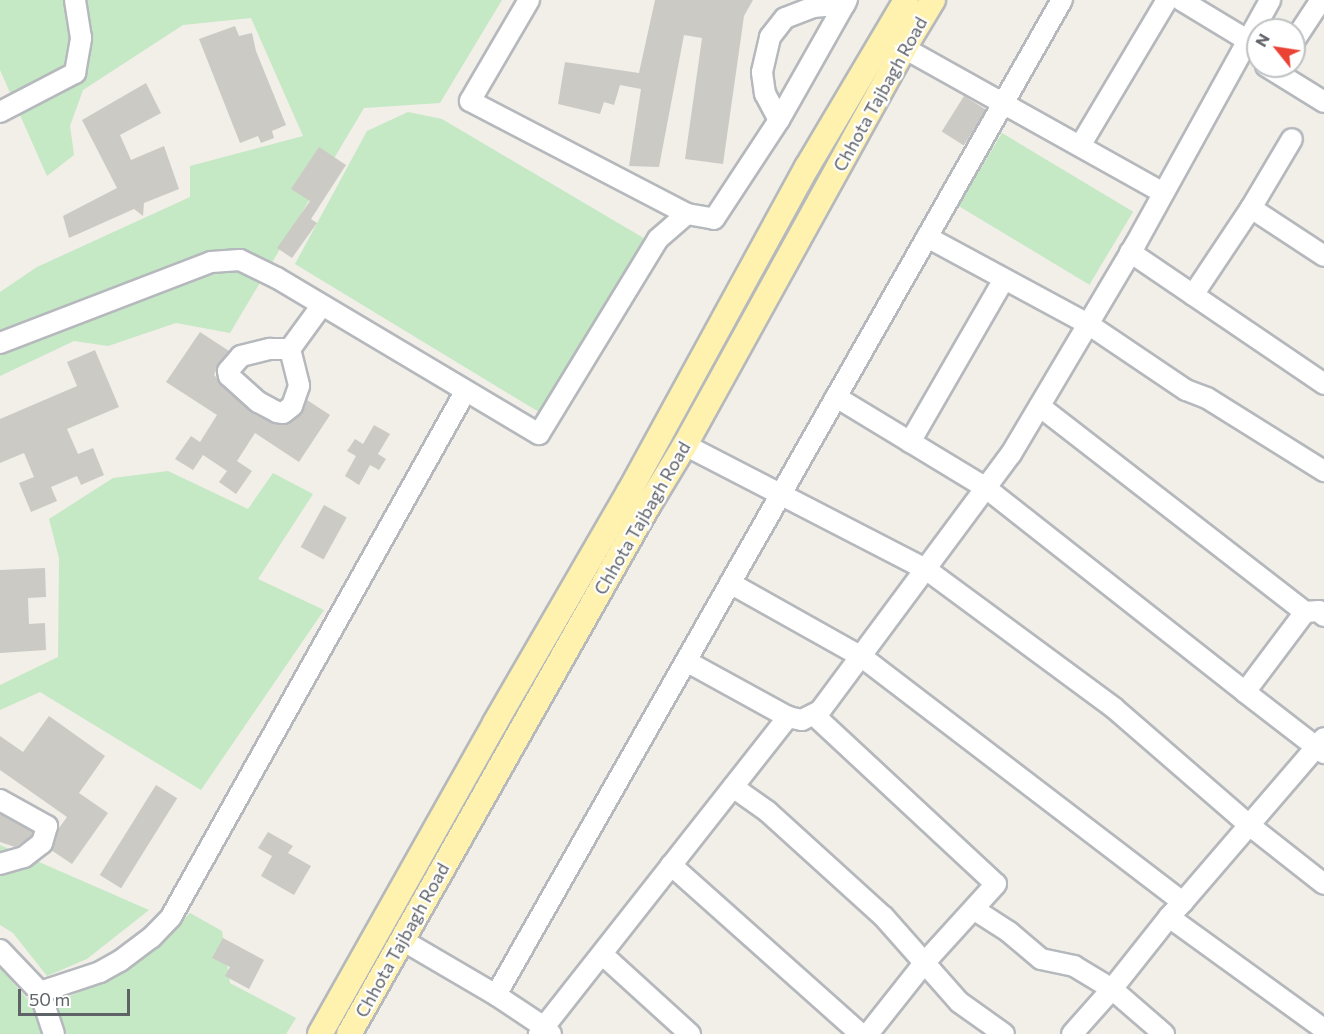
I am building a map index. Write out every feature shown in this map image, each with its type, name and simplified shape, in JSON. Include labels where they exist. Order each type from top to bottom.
[{"type":"main road","points":[[320,1034],[662,432],[807,167],[906,0]]},
{"type":"main road","name":"Chhota Tajbagh Road","points":[[349,1034],[685,445],[904,48],[933,0]]},
{"type":"main road","points":[[662,432],[685,445]]},
{"type":"street","points":[[0,112],[75,73],[81,38],[75,0]]},
{"type":"street","points":[[529,0],[470,100],[687,214],[714,219],[778,120],[846,2]]},
{"type":"street","points":[[496,995],[1062,0]]},
{"type":"street","points":[[1080,146],[1167,0]]},
{"type":"street","points":[[1181,0],[1244,45]]},
{"type":"street","points":[[686,661],[788,717],[802,720],[814,715],[862,657],[927,570],[986,488],[1039,406],[1130,252],[1270,0]]},
{"type":"street","points":[[1306,23],[1321,0]]},
{"type":"street","points":[[778,120],[765,94],[762,72],[770,37],[785,18],[813,7],[846,2]]},
{"type":"street","points":[[887,31],[904,48],[1163,193]]},
{"type":"street","points":[[1287,78],[1324,102]]},
{"type":"street","points":[[1193,295],[1251,208],[1292,139]]},
{"type":"street","points":[[1251,208],[1324,256]]},
{"type":"street","points":[[0,343],[211,262],[227,259],[240,260],[277,278],[539,434],[658,239],[687,214]]},
{"type":"street","points":[[927,237],[1088,324],[1186,390],[1207,398],[1324,471]]},
{"type":"street","points":[[1130,252],[1324,384]]},
{"type":"street","points":[[910,442],[1004,279]]},
{"type":"street","points":[[290,349],[322,305]]},
{"type":"street","points":[[40,992],[100,972],[120,961],[152,938],[171,917],[465,392]]},
{"type":"street","points":[[836,397],[986,488],[1245,692],[1322,746],[1182,902],[1112,989],[1072,1034]]},
{"type":"street","points":[[1039,406],[1315,614],[1245,692]]},
{"type":"street","points":[[685,445],[927,570],[1114,708],[1249,825],[1324,884]]},
{"type":"street","points":[[730,583],[862,657],[1182,902]]},
{"type":"street","points":[[814,715],[996,884],[975,910],[925,962],[868,1034]]},
{"type":"street","points":[[402,940],[496,995],[544,1032],[602,954],[788,717]]},
{"type":"street","points":[[733,787],[767,811],[858,894],[925,962],[958,1002],[1004,1034]]},
{"type":"street","points":[[0,800],[46,826],[42,843],[24,857],[0,864]]},
{"type":"street","points":[[672,865],[861,1034]]},
{"type":"street","points":[[975,910],[1009,932],[1041,958],[1074,966],[1112,989],[1164,1034]]},
{"type":"street","points":[[1169,917],[1324,1029]]},
{"type":"street","points":[[0,950],[40,992],[54,1034]]},
{"type":"street","points":[[602,954],[690,1034]]},
{"type":"green space","points":[[0,0],[502,0],[440,103],[364,108],[230,333],[176,323],[108,346],[74,341],[0,376],[0,292],[37,267],[190,197],[190,166],[303,136],[251,18],[183,25],[83,90],[70,126],[74,155],[47,176],[0,70]]},
{"type":"green space","points":[[408,112],[442,119],[647,240],[544,415],[295,264],[367,131]]},
{"type":"green space","points":[[1002,133],[1133,212],[1089,285],[958,206]]},
{"type":"green space","points":[[168,471],[248,509],[273,473],[313,494],[258,579],[324,610],[201,790],[40,692],[0,710],[0,685],[58,657],[59,558],[49,519],[113,478]]},
{"type":"green space","points":[[0,845],[149,910],[87,959],[47,976],[13,933],[0,925]]},
{"type":"green space","points":[[190,913],[222,931],[230,983],[296,1018],[286,1034],[0,1034],[0,968],[30,1002],[59,1001],[132,968]]},
{"type":"building","points":[[655,0],[753,0],[744,16],[723,164],[685,159],[702,38],[684,35],[659,167],[629,166],[641,89],[620,85],[614,105],[604,102],[600,114],[558,104],[565,62],[639,73]]},
{"type":"building","points":[[235,26],[239,36],[252,33],[256,51],[286,125],[272,131],[274,138],[261,143],[258,136],[240,143],[199,39]]},
{"type":"building","points":[[146,83],[161,113],[120,135],[131,160],[164,146],[179,189],[144,203],[143,216],[134,209],[69,238],[63,216],[117,188],[82,120]]},
{"type":"building","points":[[964,96],[986,110],[964,145],[942,132]]},
{"type":"building","points":[[319,147],[346,165],[311,219],[317,223],[292,258],[277,248],[310,201],[291,189]]},
{"type":"building","points":[[200,332],[229,351],[214,375],[252,413],[272,423],[285,425],[300,415],[307,400],[330,415],[299,462],[255,433],[237,461],[252,471],[236,494],[219,482],[227,471],[203,455],[193,470],[175,459],[191,436],[200,442],[217,415],[166,382]]},
{"type":"building","points":[[95,350],[119,407],[67,429],[78,454],[93,448],[104,475],[81,485],[77,476],[51,487],[57,501],[31,512],[19,483],[34,477],[24,453],[0,463],[0,419],[77,386],[67,362]]},
{"type":"building","points":[[374,425],[390,434],[378,454],[386,459],[379,470],[370,465],[359,485],[345,476],[356,456],[347,451],[355,439],[363,444]]},
{"type":"building","points":[[324,505],[347,518],[323,560],[301,547]]},
{"type":"building","points":[[45,568],[46,597],[28,598],[29,624],[45,623],[46,650],[0,653],[0,570]]},
{"type":"building","points":[[49,716],[105,756],[79,793],[108,813],[72,864],[51,850],[59,828],[67,817],[0,770],[0,736],[23,752]]},
{"type":"building","points":[[156,785],[177,798],[121,888],[100,875]]},
{"type":"building","points":[[0,814],[33,832],[32,836],[15,847],[0,842]]},
{"type":"building","points":[[268,832],[293,846],[288,853],[311,866],[294,895],[261,876],[272,856],[258,848]]},
{"type":"building","points":[[223,938],[264,960],[249,989],[225,976],[230,967],[212,958]]}]
